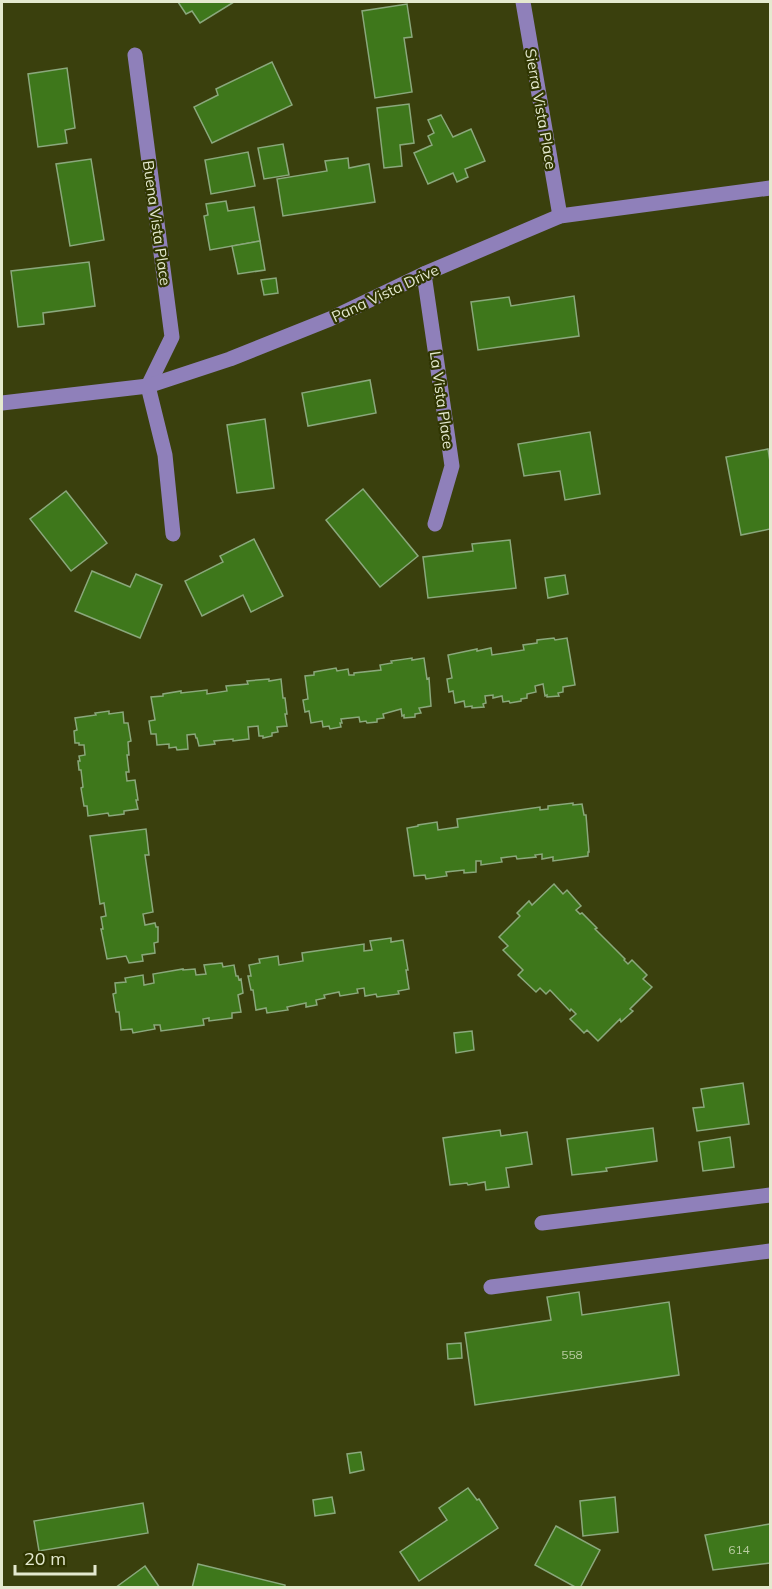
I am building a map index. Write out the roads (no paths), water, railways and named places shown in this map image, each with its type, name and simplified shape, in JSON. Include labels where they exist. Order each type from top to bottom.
[{"type":"street","name":"Sierra Vista Place","points":[[523,2],[560,216]]},
{"type":"street","name":"Buena Vista Place","points":[[135,55],[172,337],[148,386]]},
{"type":"street","name":"Pana Vista Drive","points":[[2,403],[148,386],[230,359],[330,319],[424,274],[560,216],[771,188]]},
{"type":"street","name":"La Vista Place","points":[[424,274],[452,466],[435,524]]},
{"type":"street","points":[[148,386],[165,455],[173,534]]},
{"type":"street","points":[[542,1223],[771,1195]]},
{"type":"street","points":[[491,1287],[771,1251]]}]
